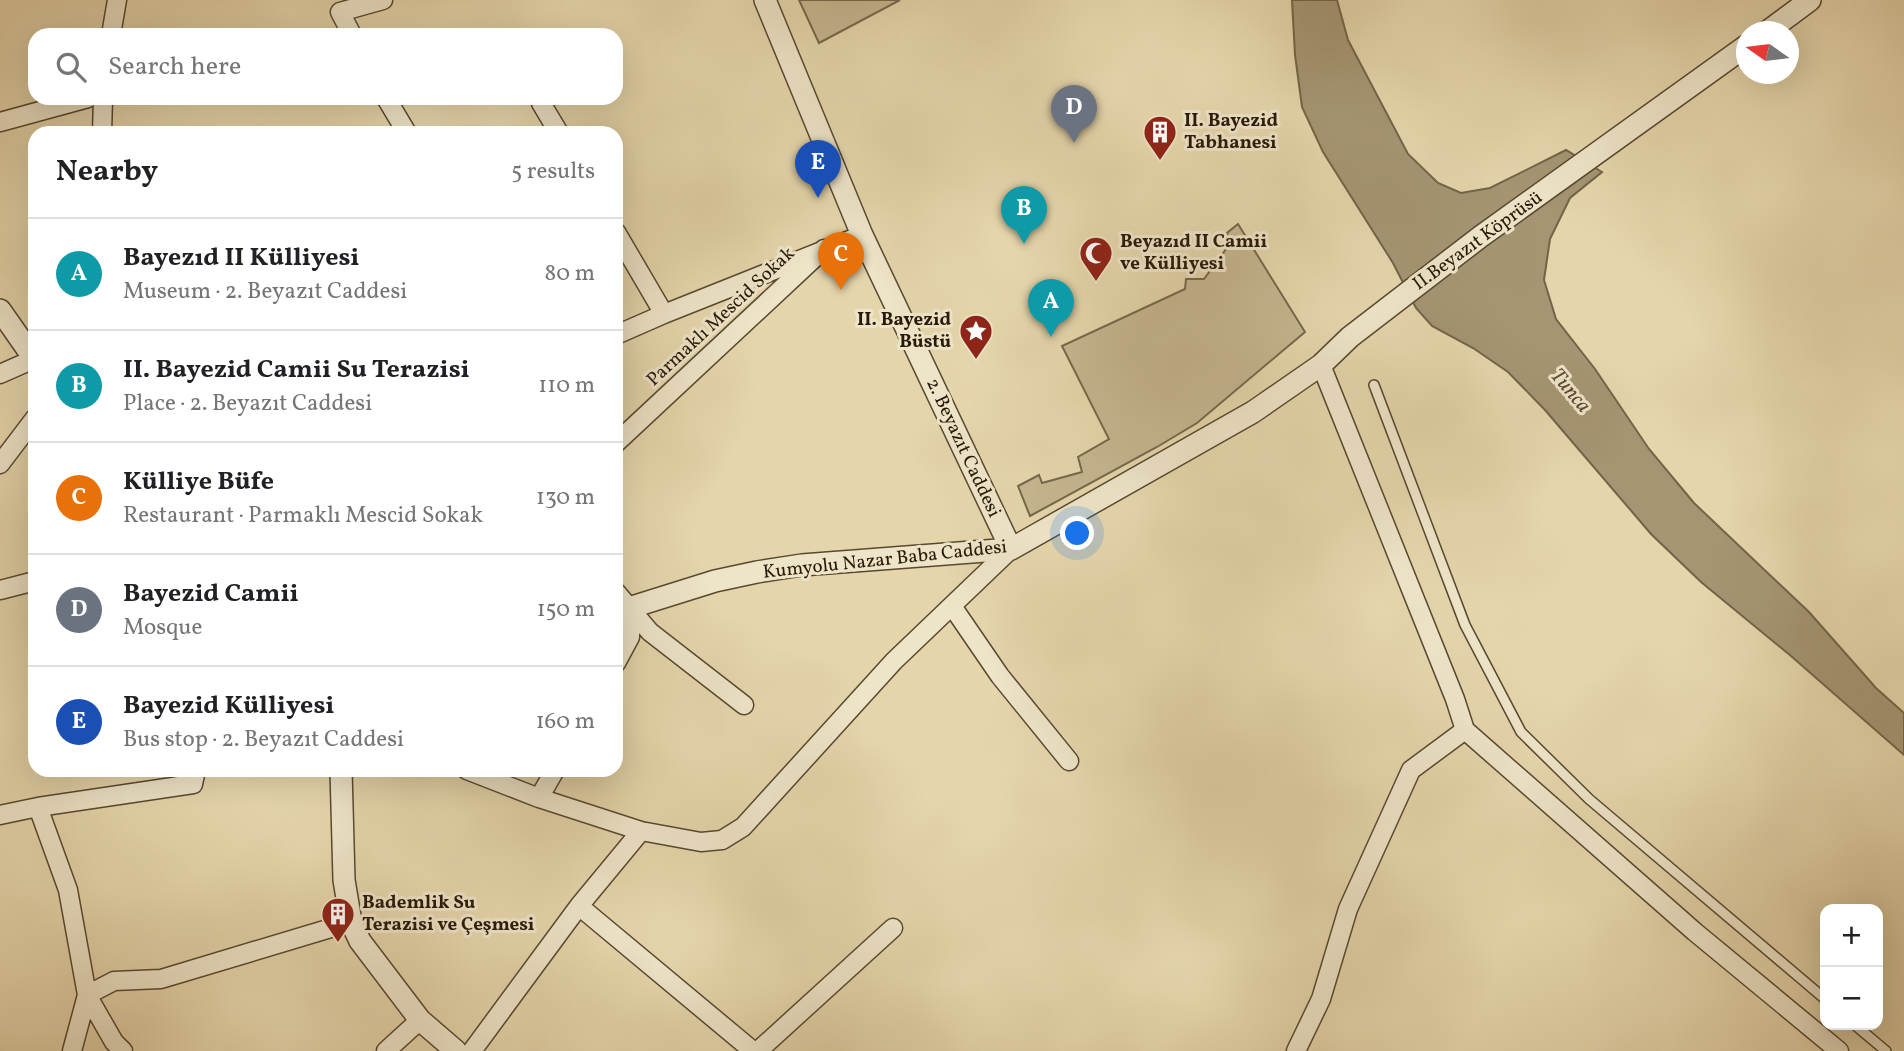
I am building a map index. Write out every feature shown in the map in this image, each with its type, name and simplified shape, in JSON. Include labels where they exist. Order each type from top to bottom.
[{"type":"street","points":[[112,28],[117,0]]},
{"type":"street","points":[[348,28],[337,6],[383,0]]},
{"type":"street","name":"2. Beyazıt Caddesi","points":[[765,0],[862,235],[1011,550]]},
{"type":"street","points":[[1782,21],[1810,0]]},
{"type":"street","name":"II.Beyazıt Köprüsü","points":[[1350,337],[1480,237],[1736,53]]},
{"type":"street","points":[[0,122],[62,105]]},
{"type":"street","points":[[102,126],[103,105]]},
{"type":"street","points":[[390,105],[403,126]]},
{"type":"street","points":[[542,105],[555,126]]},
{"type":"street","points":[[623,332],[862,235]]},
{"type":"street","points":[[623,244],[664,314]]},
{"type":"street","name":"Parmaklı Mescid Sokak","points":[[623,436],[824,249]]},
{"type":"street","points":[[0,310],[28,350]]},
{"type":"street","name":"Kumyolu Nazar Baba Caddesi","points":[[624,610],[715,581],[802,565],[1011,550],[1253,412],[1321,365],[1350,337]]},
{"type":"street","points":[[0,374],[28,363]]},
{"type":"street","points":[[1321,365],[1465,730],[1695,932],[1839,1051]]},
{"type":"street","points":[[0,464],[28,427]]},
{"type":"street","points":[[485,777],[539,798],[641,831],[712,843],[733,834],[743,827],[894,662],[1011,550]]},
{"type":"street","points":[[0,590],[28,583]]},
{"type":"street","points":[[952,606],[1000,676],[1069,761]]},
{"type":"street","points":[[623,650],[630,637],[624,610]]},
{"type":"street","points":[[624,610],[744,705]]},
{"type":"street","points":[[1296,1051],[1321,999],[1348,909],[1411,771],[1465,730]]},
{"type":"street","points":[[0,815],[193,784],[194,777]]},
{"type":"street","points":[[341,777],[344,880],[351,922],[360,941],[421,1020],[456,1051]]},
{"type":"street","points":[[539,798],[551,777]]},
{"type":"street","points":[[38,807],[68,890],[87,995],[114,1042],[123,1051]]},
{"type":"street","points":[[472,1051],[579,906],[641,831]]},
{"type":"street","points":[[579,906],[755,1051],[893,928]]},
{"type":"street","points":[[72,1051],[87,995],[114,981],[161,979],[351,922]]},
{"type":"street","points":[[386,1051],[421,1020]]},
{"type":"lane","points":[[1374,385],[1465,625],[1521,732],[1589,799],[1820,995]]},
{"type":"lane","points":[[1861,1030],[1886,1051]]},
{"type":"shaded area","points":[[799,0],[900,0],[819,43]]},
{"type":"shaded area","points":[[1238,224],[1305,332],[1197,423],[1030,516],[1018,486],[1039,475],[1042,483],[1082,472],[1078,457],[1109,439],[1062,346],[1185,289],[1186,279],[1204,279],[1229,245],[1227,233]]},
{"type":"water","name":"Tunca","points":[[1292,0],[1337,0],[1348,40],[1408,154],[1438,183],[1461,193],[1490,188],[1566,150],[1602,172],[1570,198],[1550,239],[1544,280],[1556,319],[1595,369],[1649,449],[1694,503],[1809,612],[1876,688],[1904,713],[1904,755],[1701,582],[1651,534],[1545,410],[1508,372],[1473,348],[1432,326],[1416,308],[1393,263],[1323,152],[1302,107],[1295,55]]},
{"type":"place","name":"Bayezid Camii","points":[[1074,143]]},
{"type":"place","name":"II. Bayezid Tabhanesi","points":[[1160,162]]},
{"type":"place","name":"Bayezid Külliyesi","points":[[818,198]]},
{"type":"place","name":"II. Bayezid Camii Su Terazisi","points":[[1024,244]]},
{"type":"place","name":"Beyazıd II Camii ve Külliyesi","points":[[1096,283]]},
{"type":"place","name":"Külliye Büfe","points":[[841,290]]},
{"type":"place","name":"Bayezıd II Külliyesi","points":[[1051,337]]},
{"type":"place","name":"II. Bayezid Büstü","points":[[976,361]]},
{"type":"place","name":"Bademlik Su Terazisi ve Çeşmesi","points":[[338,944]]}]
